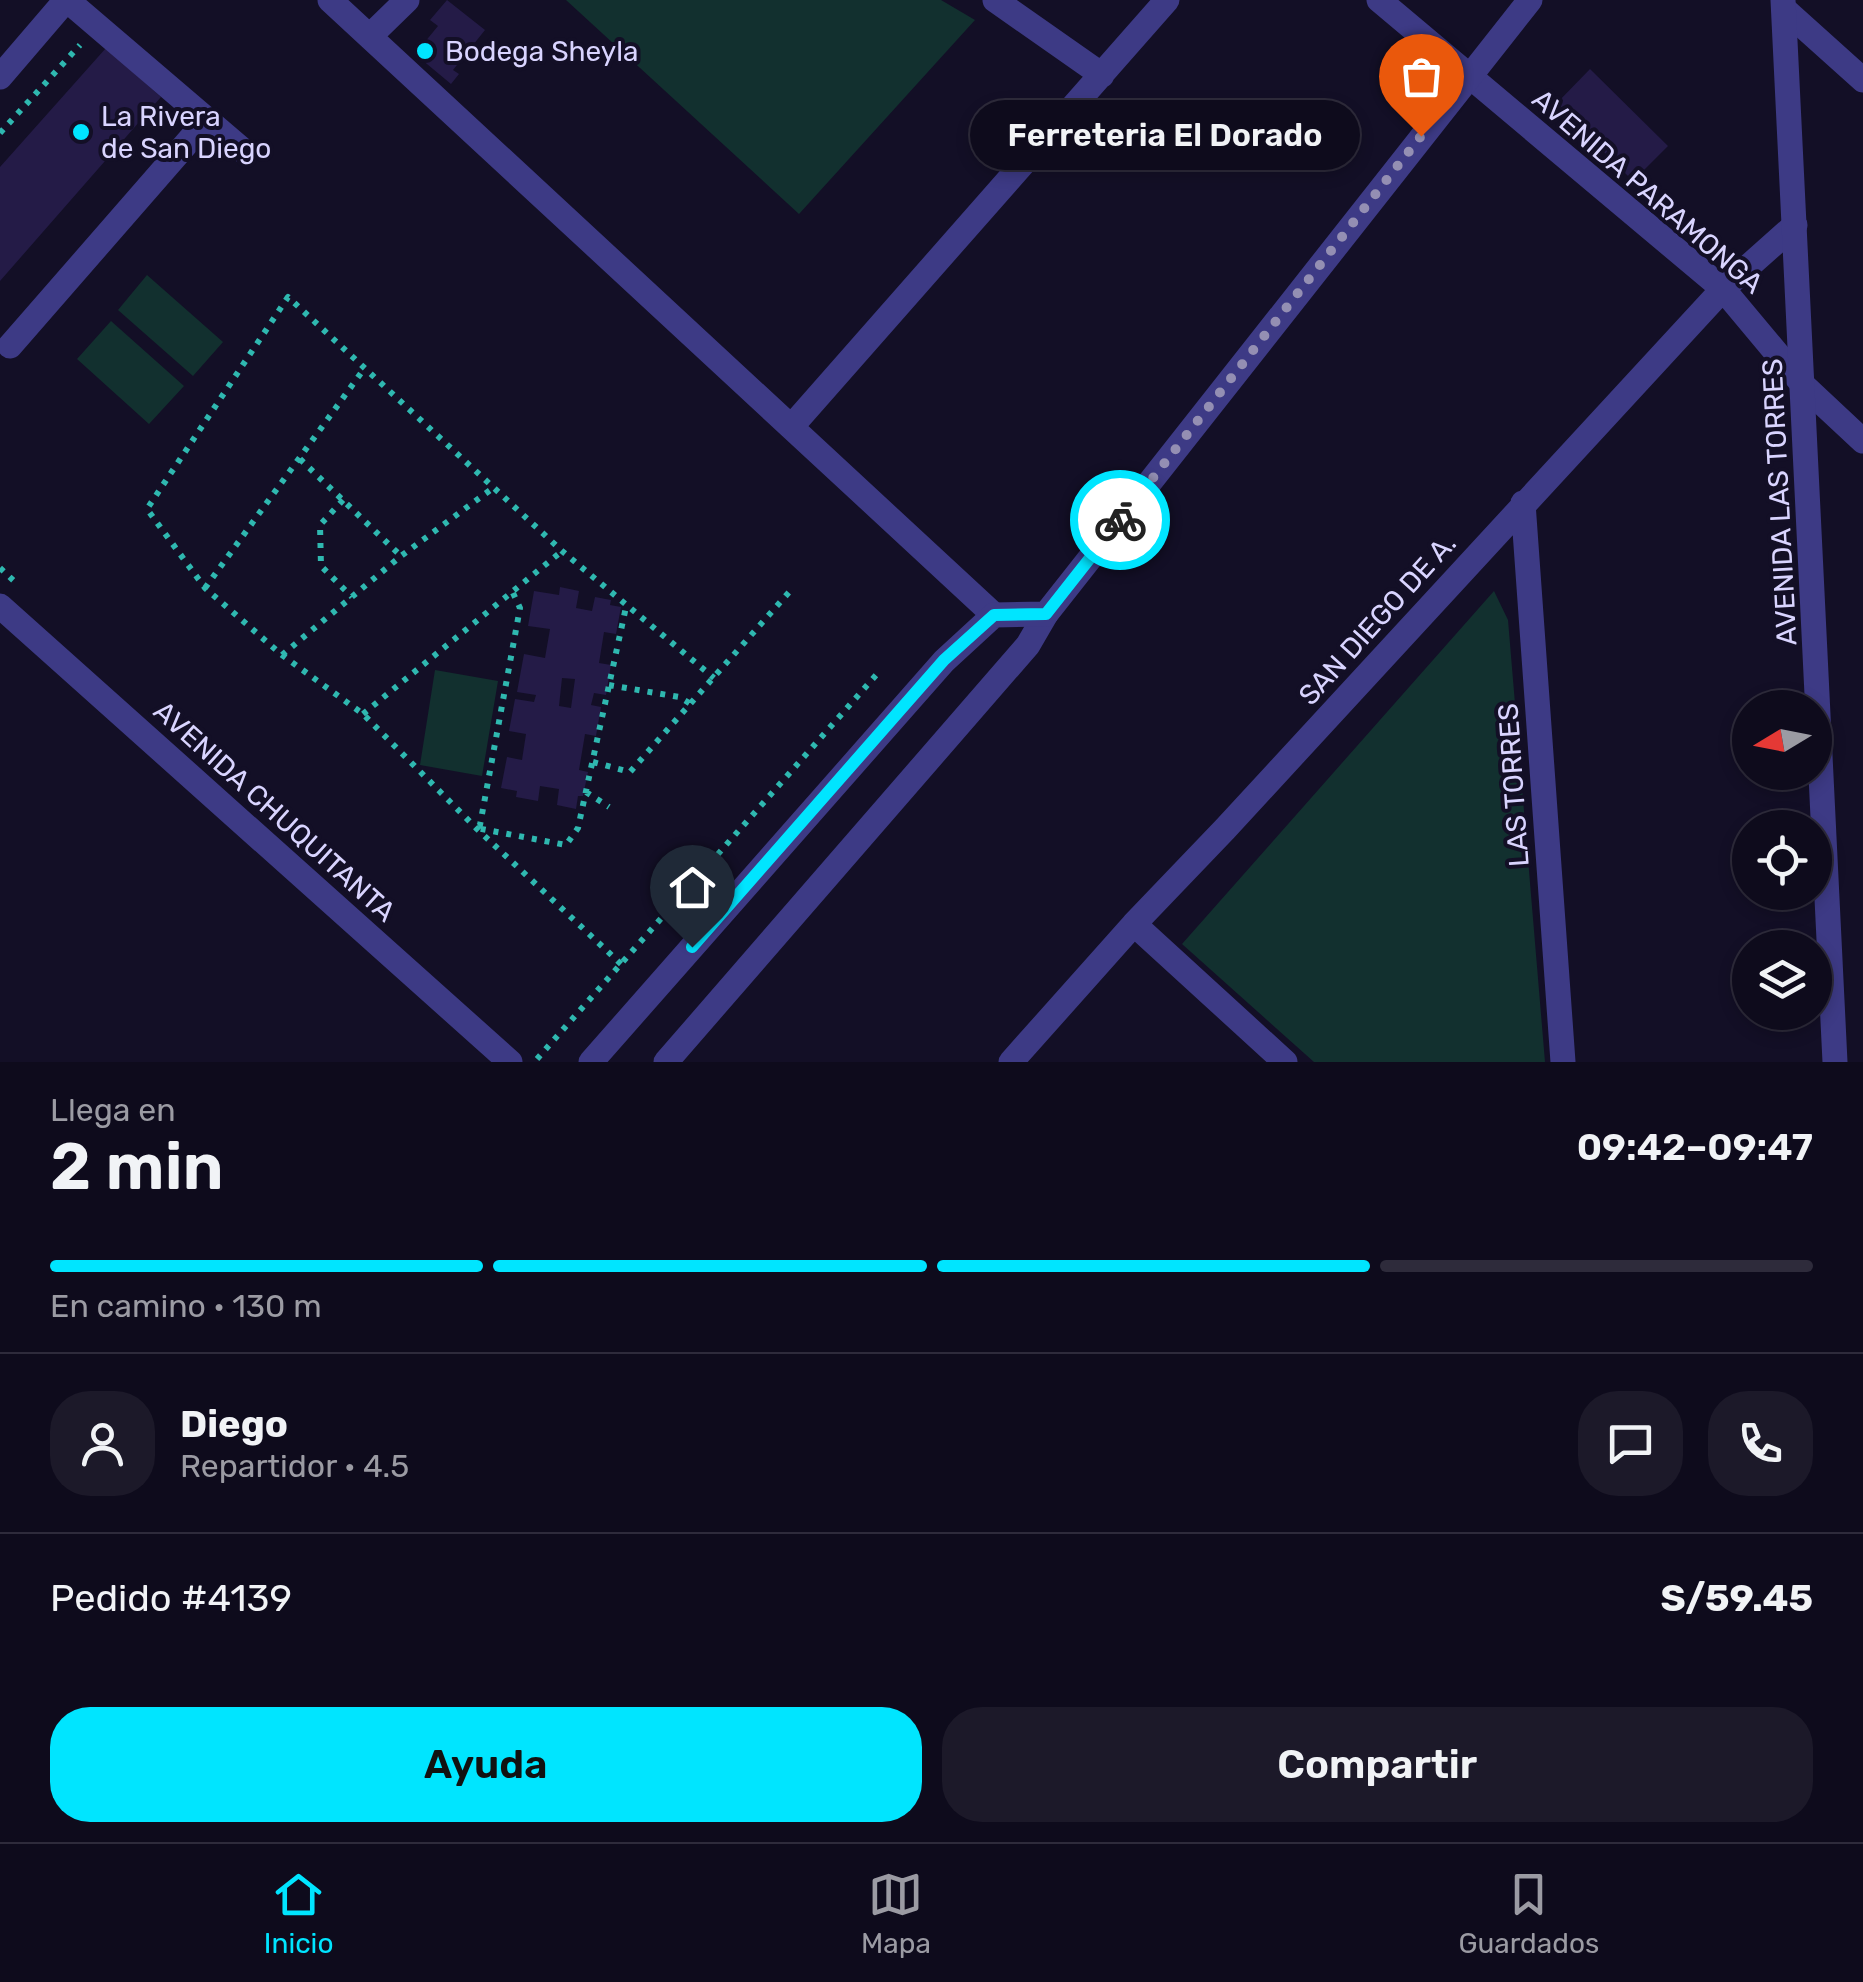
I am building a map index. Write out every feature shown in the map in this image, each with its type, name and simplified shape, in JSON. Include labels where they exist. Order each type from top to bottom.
[{"type":"street","points":[[0,78],[66,0],[246,153]]},
{"type":"street","points":[[330,0],[994,615]]},
{"type":"street","points":[[370,36],[408,0]]},
{"type":"street","points":[[994,0],[1102,75]]},
{"type":"street","points":[[792,426],[1167,0]]},
{"type":"street","name":"AVENIDA PARAMONGA","points":[[1379,0],[1723,289],[1804,386],[1863,441]]},
{"type":"street","points":[[666,1062],[1028,645],[1046,614],[1530,0]]},
{"type":"street","points":[[1784,4],[1863,80]]},
{"type":"street","name":"AVENIDA LAS TORRES","points":[[1784,4],[1835,1062]]},
{"type":"street","points":[[10,346],[207,120]]},
{"type":"street","name":"SAN DIEGO DE A.","points":[[1011,1062],[1134,924],[1723,289],[1795,225]]},
{"type":"street","name":"LAS TORRES","points":[[1523,503],[1563,1062]]},
{"type":"street","name":"AVENIDA CHUQUITANTA","points":[[0,606],[510,1062]]},
{"type":"street","points":[[590,1062],[944,660],[994,615],[1046,614]]},
{"type":"street","points":[[1134,924],[1285,1062]]},
{"type":"path","points":[[0,133],[97,26]]},
{"type":"path","points":[[620,964],[363,714],[282,656],[205,588],[147,509],[288,297],[562,551],[714,678]]},
{"type":"path","points":[[205,588],[364,369]]},
{"type":"path","points":[[300,459],[401,556]]},
{"type":"path","points":[[282,656],[401,556],[494,488]]},
{"type":"path","points":[[343,500],[320,525],[321,566],[352,597]]},
{"type":"path","points":[[363,714],[562,551]]},
{"type":"path","points":[[593,762],[630,772],[790,591]]},
{"type":"path","points":[[476,828],[480,826],[520,608],[512,593]]},
{"type":"path","points":[[476,828],[566,845],[578,828],[626,608]]},
{"type":"path","points":[[534,1062],[877,674]]},
{"type":"path","points":[[609,686],[680,698],[691,704]]},
{"type":"path","points":[[586,792],[610,807]]},
{"type":"green space","points":[[566,0],[941,0],[975,20],[799,214]]},
{"type":"green space","points":[[147,275],[223,342],[193,376],[118,310]]},
{"type":"green space","points":[[111,321],[184,386],[149,424],[77,359]]},
{"type":"green space","points":[[1494,591],[1508,620],[1545,1062],[1314,1062],[1182,944]]},
{"type":"green space","points":[[435,670],[498,681],[482,776],[420,765]]},
{"type":"building","points":[[447,0],[485,30],[453,70],[459,74],[451,84],[415,54],[438,26],[430,20]]},
{"type":"building","name":"La Rivera de San Diego","points":[[106,48],[161,97],[0,281],[0,167]]},
{"type":"building","points":[[1590,69],[1668,146],[1633,181],[1556,104]]},
{"type":"building","points":[[560,587],[579,591],[576,608],[592,611],[595,597],[621,607],[616,634],[604,632],[599,663],[611,665],[606,695],[594,693],[591,705],[601,707],[596,736],[585,734],[579,770],[588,772],[576,809],[557,805],[559,789],[540,786],[538,801],[516,797],[517,791],[501,788],[507,757],[522,760],[526,734],[509,731],[515,699],[534,702],[536,695],[517,692],[524,654],[545,658],[550,629],[528,626],[534,591],[559,595]],"holes":[[[562,678],[575,679],[571,708],[559,706]]]},
{"type":"way so far","points":[[1120,520],[1421,136]]},
{"type":"place","name":"Bodega Sheyla","points":[[425,51]]},
{"type":"place","name":"La Rivera de San Diego","points":[[81,132]]},
{"type":"place","name":"Ferreteria El Dorado","points":[[1421,136]]},
{"type":"route","points":[[692,947],[944,660],[994,615],[1046,614],[1120,520]]}]
